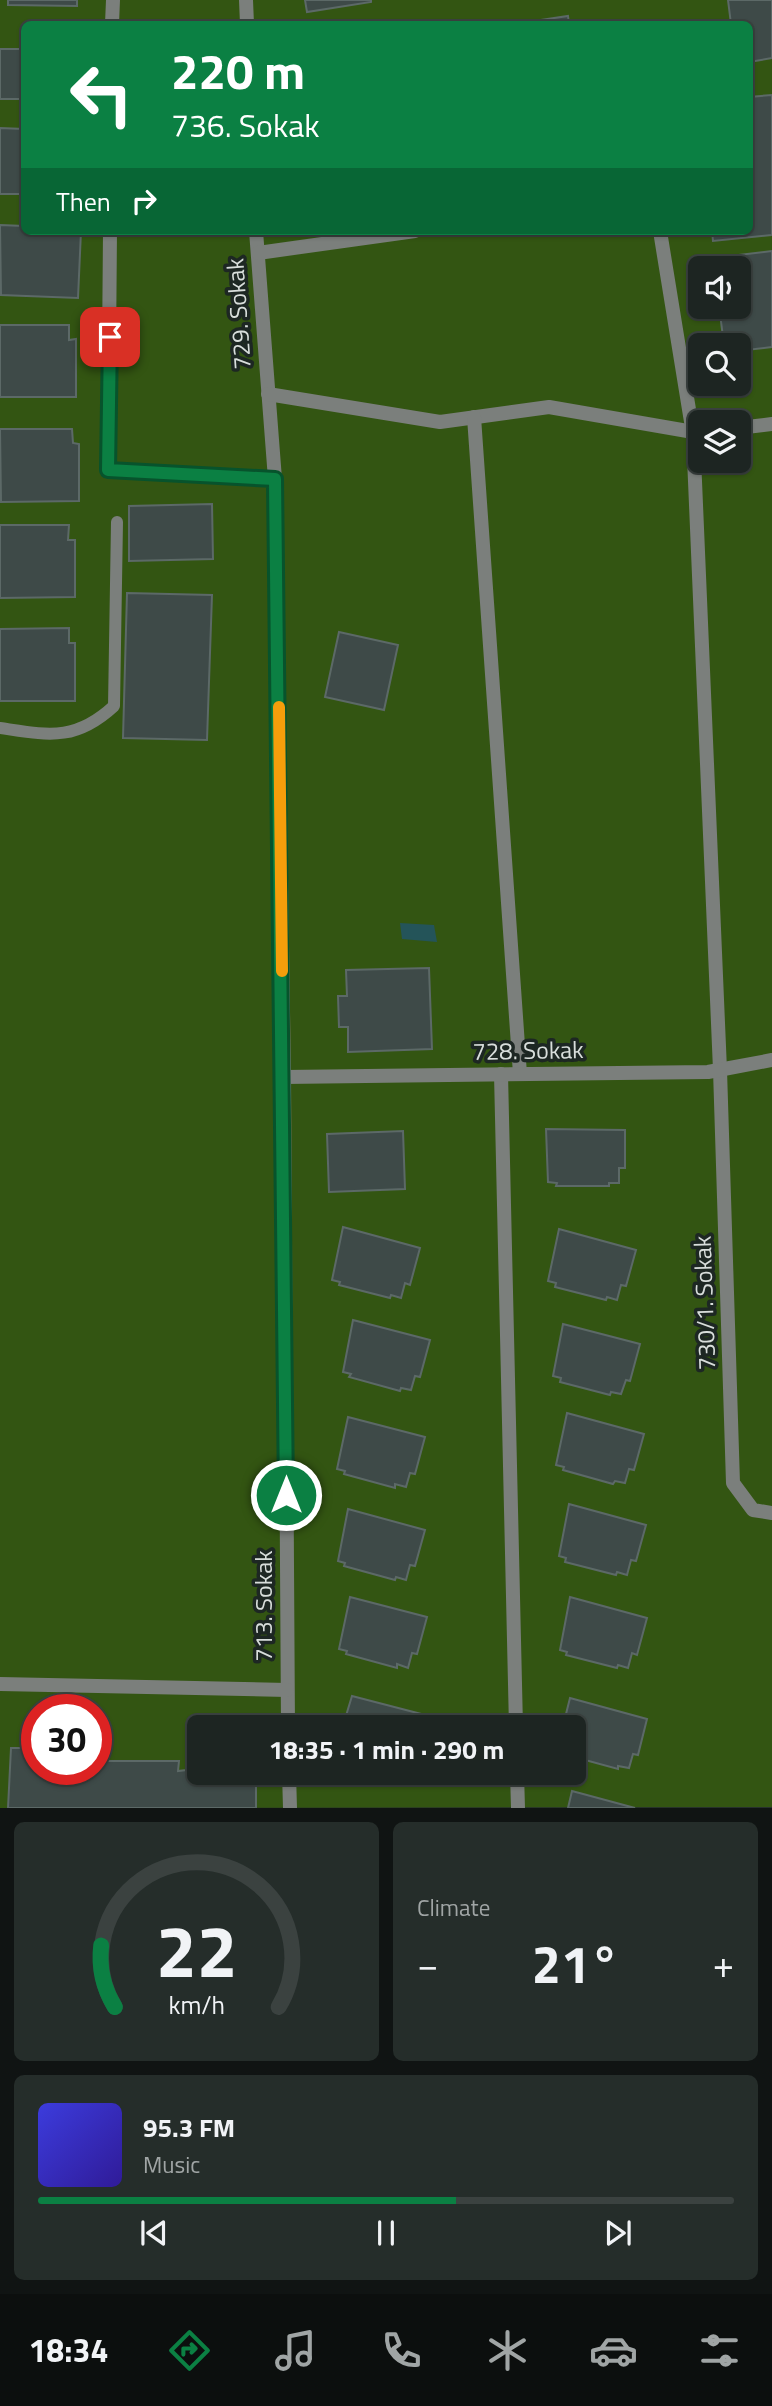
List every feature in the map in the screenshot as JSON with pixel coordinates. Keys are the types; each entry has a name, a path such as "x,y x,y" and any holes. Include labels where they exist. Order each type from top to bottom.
{"street":[{"path":"112,21 113,0"},
{"path":"246,0 247,21"},
{"path":"110,235 108,470 275,479"},
{"name":"729. Sokak","path":"256,235 268,394"},
{"path":"258,253 386,235"},
{"name":"730/1. Sokak","path":"661,235 692,410"},
{"path":"268,394 440,422 549,407 688,433"},
{"name":"713. Sokak","path":"268,394 275,479 284,1077 288,1715"},
{"path":"474,417 520,1073"},
{"path":"751,426 772,424"},
{"name":"730/1. Sokak","path":"697,473 733,1483 753,1510 772,1513"},
{"name":"728. Sokak","path":"284,1077 720,1070 772,1060"},
{"path":"500,1074 516,1715"},
{"path":"0,1684 287,1690"},
{"path":"289,1785 290,1808"},
{"path":"517,1785 518,1808"}],"lane":[{"path":"0,728 55,736 74,732 97,720 114,706 117,522"}],"green space":[{"path":"0,0 772,0 772,1807 0,1808"}],"water":[{"path":"400,923 434,925 437,942 402,939"}],"building":[{"path":"8,0 77,0 77,6 8,5"},
{"path":"305,0 371,0 371,2 307,12"},
{"path":"728,0 772,0 772,58 753,61 753,21 731,21"},
{"path":"568,16 569,21 534,21"},
{"path":"0,49 21,49 21,99 0,99"},
{"path":"772,95 772,235 713,241 712,235 753,235 753,97"},
{"path":"0,128 21,129 21,194 0,194"},
{"path":"0,225 21,226 21,235 81,235 78,298 1,295"},
{"path":"772,251 772,347 751,349 751,333 722,333 721,319 751,319 751,256 730,256"},
{"path":"0,325 69,325 69,340 76,339 76,397 0,397"},
{"path":"0,429 72,429 73,443 79,444 79,501 1,502"},
{"path":"212,504 213,559 129,561 129,506"},
{"path":"0,525 69,525 68,540 75,540 75,597 0,598"},
{"path":"127,593 212,595 207,740 123,738"},
{"path":"69,628 69,643 75,643 75,701 0,701 0,629"},
{"path":"339,632 398,645 384,710 325,697"},
{"path":"429,968 432,1049 348,1052 348,1027 339,1027 338,996 347,996 346,970"},
{"path":"546,1129 625,1130 625,1168 619,1168 619,1183 609,1183 609,1186 556,1186 557,1183 548,1182"},
{"path":"403,1131 405,1189 329,1192 327,1134"},
{"path":"343,1227 420,1248 410,1285 405,1283 401,1298 391,1295 390,1298 339,1285 340,1282 332,1280"},
{"path":"559,1229 636,1250 626,1286 621,1285 617,1300 607,1297 606,1300 555,1287 556,1283 548,1281"},
{"path":"353,1320 430,1340 420,1377 415,1376 411,1390 401,1388 400,1391 349,1377 351,1374 343,1372"},
{"path":"563,1324 640,1344 630,1381 626,1380 621,1394 611,1392 610,1395 560,1382 561,1378 553,1376"},
{"path":"567,1413 644,1434 634,1470 629,1469 625,1483 615,1481 613,1484 563,1470 564,1467 556,1465"},
{"path":"348,1417 425,1437 415,1474 410,1473 406,1487 395,1484 395,1488 344,1474 345,1471 337,1469"},
{"path":"569,1504 646,1525 636,1561 631,1560 627,1575 617,1572 616,1575 565,1562 566,1558 559,1556"},
{"path":"348,1509 425,1530 415,1566 410,1565 406,1580 396,1577 395,1580 344,1566 345,1563 338,1561"},
{"path":"350,1597 427,1617 417,1654 412,1653 408,1668 397,1664 397,1668 346,1654 347,1651 339,1649"},
{"path":"570,1597 647,1618 637,1655 632,1653 628,1668 618,1665 617,1668 566,1655 567,1652 560,1650"},
{"path":"352,1696 425,1715 346,1715"},
{"path":"570,1698 647,1719 638,1755 633,1754 629,1768 618,1766 618,1769 586,1760 586,1715 566,1715"},
{"path":"11,1748 21,1748 21,1785 112,1785 112,1761 179,1761 178,1771 186,1770 187,1760 187,1785 256,1785 256,1808 8,1808"},
{"path":"572,1791 635,1808 568,1808"}],"slow traffic":[{"path":"279,707 282,971"}],"route":[{"path":"110,337 108,470 275,479 284,1077 286,1495"}]}
